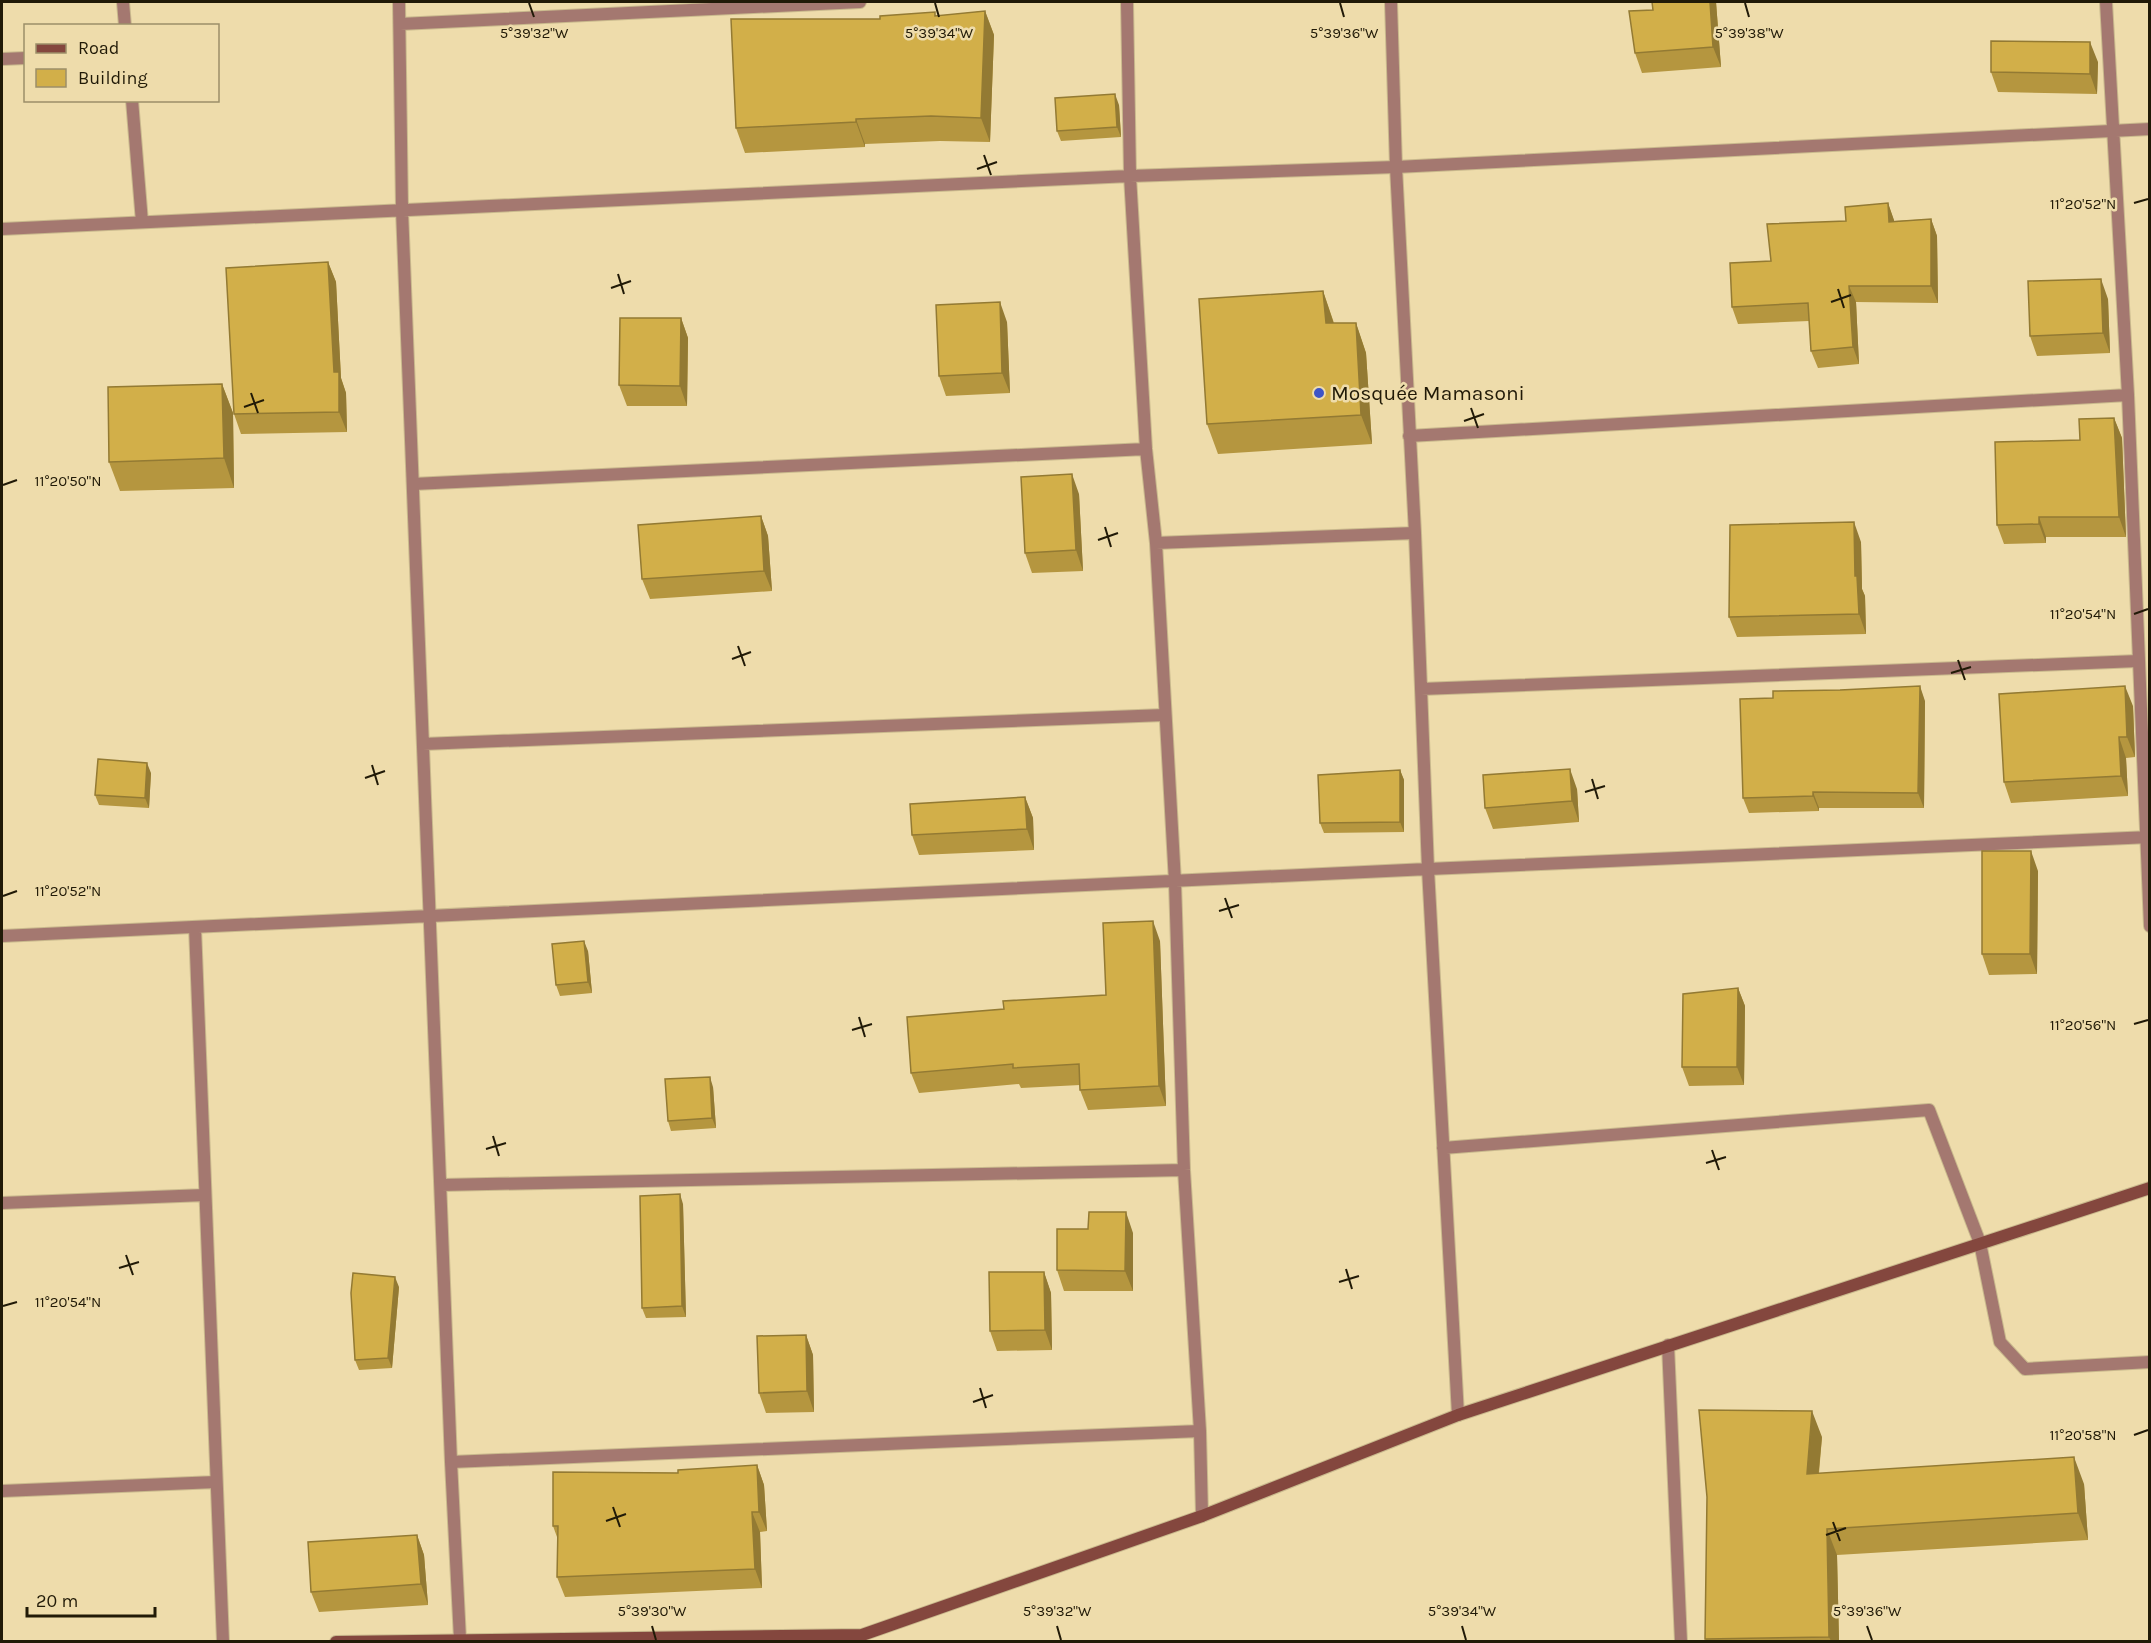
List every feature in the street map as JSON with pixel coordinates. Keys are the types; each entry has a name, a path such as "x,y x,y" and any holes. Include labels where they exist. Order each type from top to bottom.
{"street":[{"path":"123,2 125,24"},
{"path":"399,2 402,210 460,1639"},
{"path":"400,24 860,2"},
{"path":"1127,2 1130,176 1146,449 1156,543 1174,882 1184,1170 1200,1431 1202,1516"},
{"path":"1391,2 1396,167 1415,533 1428,869 1458,1415"},
{"path":"2106,2 2128,395 2150,926"},
{"path":"2,59 24,58"},
{"path":"132,102 142,222"},
{"path":"2,229 1130,176 1396,167 2150,129"},
{"path":"1409,436 2128,395"},
{"path":"413,484 1146,449"},
{"path":"1156,543 1415,533"},
{"path":"1421,689 2138,661"},
{"path":"423,744 1164,715"},
{"path":"2,936 2147,837"},
{"path":"195,927 223,1641"},
{"path":"1443,1148 1929,1110 1980,1243 2000,1342 2025,1369 2150,1362"},
{"path":"441,1185 1184,1170"},
{"path":"849,1641 1202,1516 1458,1415 2150,1188"},
{"path":"2,1203 205,1195"},
{"path":"1668,1345 1681,1641"},
{"path":"452,1462 1200,1431"},
{"path":"2,1491 216,1482"},
{"path":"336,1641 862,1638"}],"building":[{"path":"1652,2 1710,2 1713,47 1635,53 1629,11 1653,10"},
{"path":"985,11 981,118 931,116 856,119 856,122 736,128 731,19 880,19 880,16 935,12 935,16"},
{"path":"1991,41 2090,42 2090,74 1991,72"},
{"path":"1115,94 1117,127 1057,131 1055,98"},
{"path":"1888,203 1889,222 1931,219 1931,286 1849,286 1853,347 1811,351 1808,303 1732,307 1730,263 1771,261 1767,224 1846,221 1845,207"},
{"path":"328,262 334,372 339,372 339,412 234,414 226,268"},
{"path":"2101,279 2103,333 2030,336 2028,281"},
{"path":"1323,291 1326,323 1356,323 1361,415 1207,424 1199,299"},
{"path":"1000,302 1002,373 939,376 936,305"},
{"path":"620,318 681,318 680,386 619,385"},
{"path":"222,384 224,458 109,462 108,387"},
{"path":"2114,418 2119,517 2039,517 2039,524 1997,525 1995,442 2080,440 2079,419"},
{"path":"1072,474 1076,550 1025,553 1021,477"},
{"path":"761,516 764,571 642,579 638,525"},
{"path":"1854,522 1855,576 1857,576 1859,614 1729,617 1730,525"},
{"path":"1920,686 1918,793 1813,792 1813,796 1743,798 1740,699 1773,698 1773,691"},
{"path":"2125,686 2127,737 2119,737 2121,776 2004,782 1999,694"},
{"path":"98,759 147,763 145,798 95,795"},
{"path":"1570,769 1572,801 1485,808 1483,775"},
{"path":"1400,770 1400,822 1320,823 1318,775"},
{"path":"1025,797 1027,829 912,835 910,804"},
{"path":"1982,851 2031,851 2030,954 1982,954"},
{"path":"1153,921 1159,1086 1080,1090 1079,1064 1013,1068 1013,1064 911,1073 907,1017 1004,1009 1003,1001 1106,995 1103,923"},
{"path":"584,941 588,982 556,985 552,944"},
{"path":"1738,988 1737,1067 1682,1067 1683,994"},
{"path":"710,1077 712,1118 668,1121 665,1079"},
{"path":"680,1194 682,1306 642,1308 640,1196"},
{"path":"1089,1212 1126,1212 1125,1271 1057,1270 1057,1229 1088,1229"},
{"path":"989,1272 1044,1272 1045,1330 990,1331"},
{"path":"353,1273 395,1277 388,1358 355,1360 351,1293"},
{"path":"806,1335 807,1391 759,1393 757,1336"},
{"path":"1699,1410 1812,1411 1807,1474 2074,1457 2078,1513 1827,1529 1829,1637 1705,1639 1707,1497"},
{"path":"757,1465 759,1512 752,1512 755,1569 557,1577 558,1526 553,1526 553,1472 678,1473 678,1470"},
{"path":"417,1535 421,1584 311,1592 308,1542"}],"place":[{"name":"Mosquée Mamasoni","path":"1319,393"}]}
